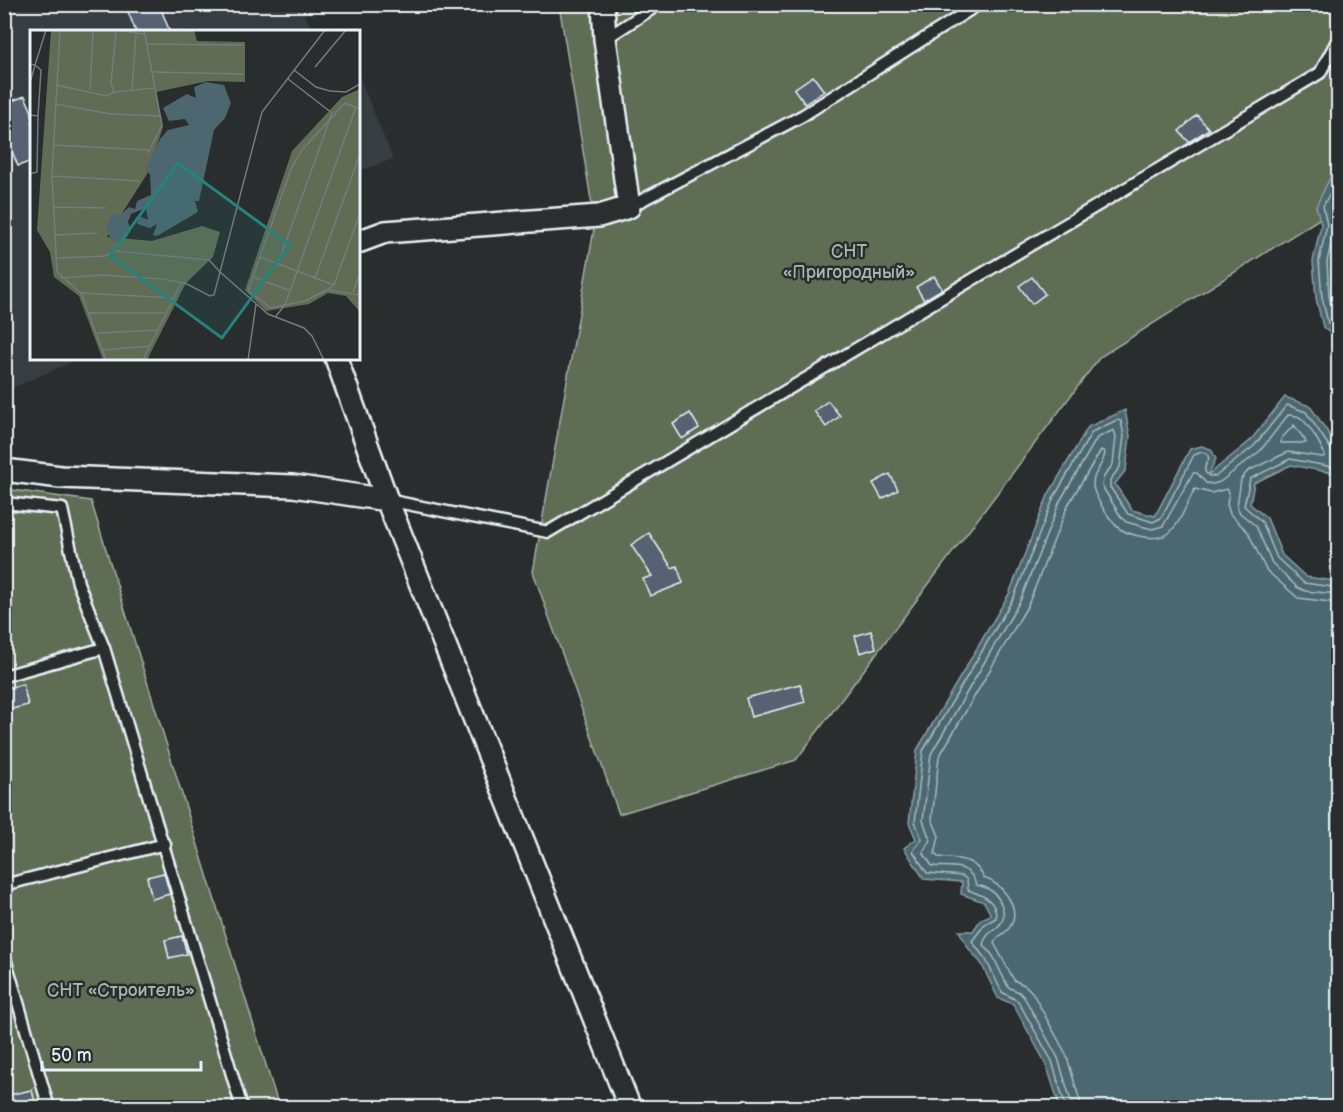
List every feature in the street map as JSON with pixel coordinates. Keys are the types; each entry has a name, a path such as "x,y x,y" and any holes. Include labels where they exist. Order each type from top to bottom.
{"street":[{"path":"360,241 384,232 599,216 629,207 605,39 603,4"},
{"path":"337,360 387,500 630,1107"},
{"path":"4,470 61,477 292,486 387,500"}],"lane":[{"path":"605,39 659,4"},
{"path":"629,207 802,116 979,4"},
{"path":"387,500 548,532 1320,73 1338,39"},
{"path":"4,503 62,509 78,583 104,648 165,844 242,1107"},
{"path":"4,676 104,648"},
{"path":"4,885 165,844"},
{"path":"4,955 48,1107"}],"shaded area":[{"path":"4,5 299,5 312,30 30,30 30,360 77,360 5,391"},
{"path":"360,78 393,159 360,171"}],"green space":[{"name":"СНТ «Пригородный»","path":"559,5 1338,5 1338,207 1100,357 796,760 619,814 533,572 595,224"},
{"name":"СНТ «Строитель»","path":"5,489 91,501 279,1107 5,1108"}],"water":[{"path":"1338,169 1338,340 1323,327 1316,298 1313,261 1321,225 1316,206 1330,178"},
{"path":"1285,397 1310,406 1338,449 1338,474 1291,465 1254,483 1250,504 1267,518 1282,555 1306,577 1335,581 1338,572 1338,1107 1060,1107 1046,1064 1013,1004 998,998 981,963 969,949 959,931 973,931 981,919 991,915 984,902 961,894 962,882 924,879 904,848 916,839 909,823 917,750 1009,594 1048,495 1088,427 1125,410 1130,436 1126,470 1115,484 1132,510 1155,516 1190,449 1202,446 1211,449 1216,459 1208,475 1250,441"}],"building":[{"path":"125,4 159,4 169,30 135,30"},
{"path":"813,76 824,91 805,104 794,89"},
{"path":"25,96 30,107 30,162 18,166 4,132 4,104"},
{"path":"1197,115 1209,129 1189,142 1179,131"},
{"path":"934,276 942,289 924,300 916,287"},
{"path":"1032,277 1045,294 1032,304 1019,286"},
{"path":"828,401 840,416 826,427 814,411"},
{"path":"690,413 699,428 682,439 673,424"},
{"path":"890,474 898,490 882,499 873,483"},
{"path":"649,533 672,568 677,566 683,583 650,596 643,579 652,576 631,545"},
{"path":"871,631 876,648 860,653 855,636"},
{"path":"23,684 28,705 4,711 4,689"},
{"path":"800,684 805,702 751,717 746,698"},
{"path":"164,873 170,894 152,899 147,877"},
{"path":"182,936 187,954 169,958 165,940"},
{"path":"32,1090 36,1107 4,1107 4,1096"}]}
